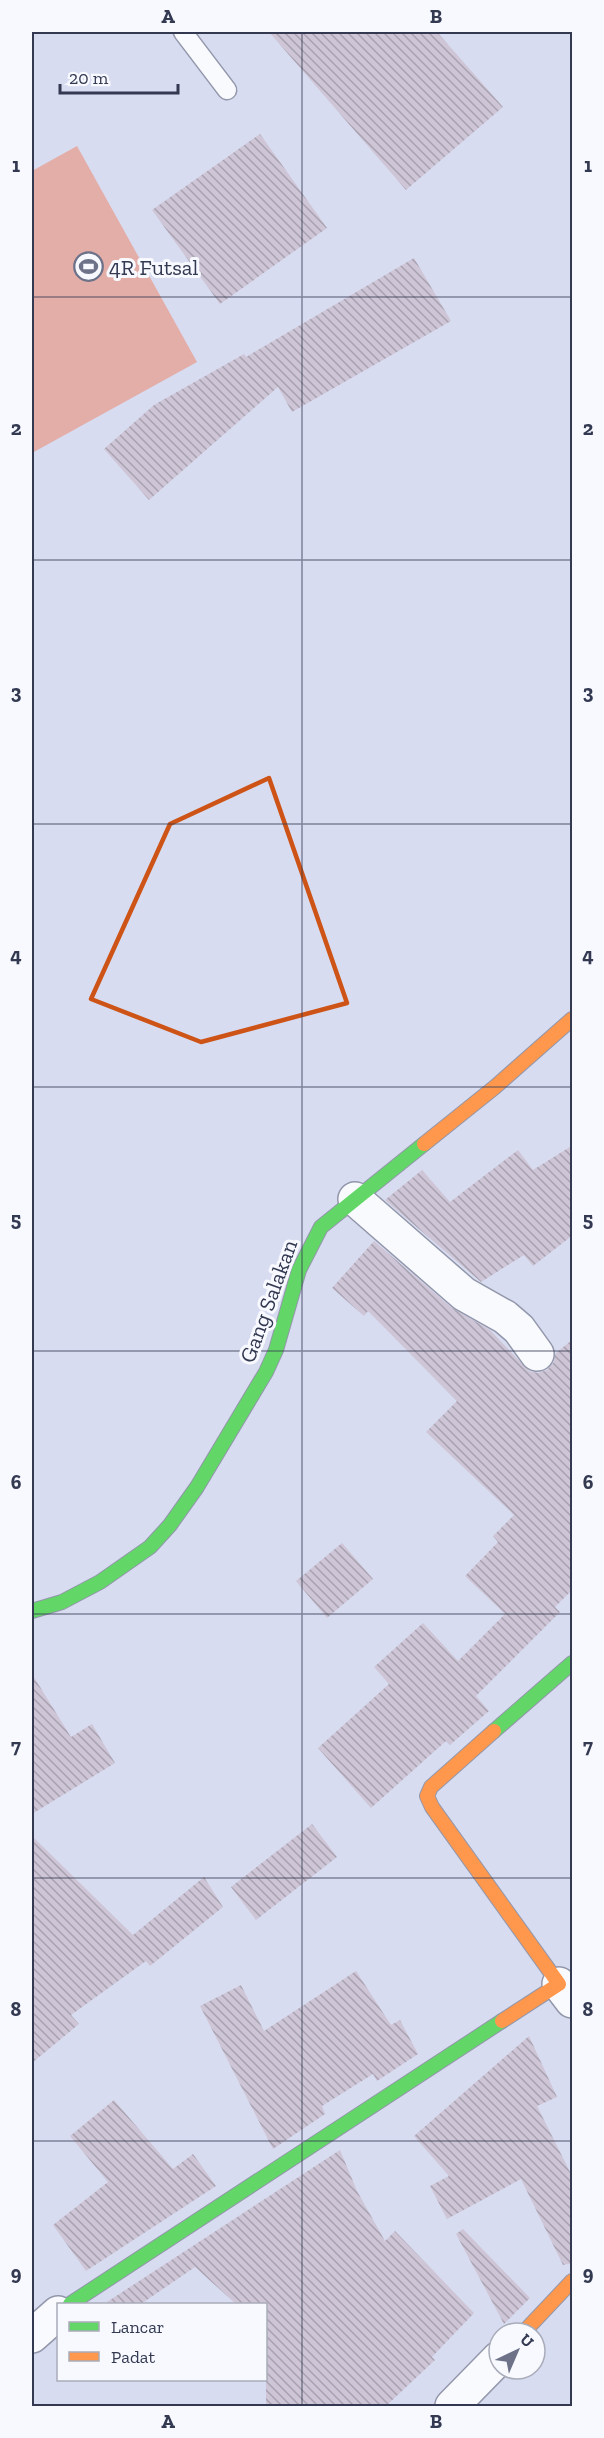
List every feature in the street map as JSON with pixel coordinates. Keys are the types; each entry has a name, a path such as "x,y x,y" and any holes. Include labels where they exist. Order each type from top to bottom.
{"street":[{"name":"Gang Salakan","path":"32,1611 64,1601 138,1557 160,1537 180,1513 275,1353 308,1246 321,1227 495,1087 573,1019"},
{"path":"355,1199 464,1294 505,1317 519,1329 537,1354"},
{"path":"72,2303 566,1992 432,1807 428,1796 431,1787 573,1663"},
{"path":"535,2321 573,2281"},
{"path":"32,2336 57,2314"},
{"path":"452,2406 487,2370"}],"lane":[{"path":"183,32 227,90"}],"highlighted area":[{"path":"269,778 347,1003 201,1042 91,999 170,824"}],"shaded area":[{"name":"4R Futsal","path":"77,146 197,362 32,453 32,171"}],"building":[{"path":"269,32 437,32 503,107 406,190"},
{"path":"260,134 327,228 220,304 152,210"},
{"path":"414,258 451,321 292,412 278,387 149,500 104,449 154,405 244,354 246,357"},
{"path":"573,1145 573,1235 533,1266 524,1255 481,1282 385,1200 422,1170 450,1202 518,1150 533,1170"},
{"path":"374,1241 452,1308 490,1330 529,1371 538,1373 547,1370 554,1362 555,1354 573,1339 573,1589 555,1607 560,1612 476,1696 489,1711 450,1745 446,1741 371,1808 318,1748 389,1684 374,1667 423,1623 458,1661 505,1614 465,1576 498,1542 493,1536 514,1515 426,1432 457,1401 368,1311 364,1316 332,1288"},
{"path":"342,1543 373,1579 327,1618 296,1581"},
{"path":"32,1674 71,1737 92,1724 115,1763 32,1814"},
{"path":"312,1824 337,1857 256,1920 231,1887"},
{"path":"32,1836 133,1935 204,1877 223,1907 150,1966 146,1961 71,2015 79,2024 32,2063"},
{"path":"356,1971 391,2025 400,2020 418,2054 377,2081 373,2074 322,2106 325,2114 273,2149 200,2006 241,1985 264,2031"},
{"path":"529,2036 557,2097 537,2106 573,2178 573,2263 563,2265 521,2179 447,2219 430,2186 449,2176 414,2136"},
{"path":"114,2100 173,2169 193,2154 216,2186 86,2271 53,2225 108,2182 70,2136"},
{"path":"340,2150 357,2191 385,2241 395,2231 474,2313 432,2357 435,2360 386,2406 266,2406 267,2303 235,2303 195,2267 142,2303 107,2302"},
{"path":"463,2229 530,2298 507,2321 502,2321 456,2234"}],"traffic: fast":[{"path":"32,1611 62,1602 100,1582 150,1547 170,1525 197,1487 266,1372 276,1350 299,1270 321,1227 424,1144"},
{"path":"494,1731 572,1663"},
{"path":"72,2303 502,2021"}],"traffic: slow":[{"path":"424,1144 495,1087 572,1019"},
{"path":"494,1731 431,1787 427,1796 432,1807 559,1984 502,2021"},
{"path":"534,2321 572,2281"}],"place":[{"name":"4R Futsal","path":"88,267"}]}
